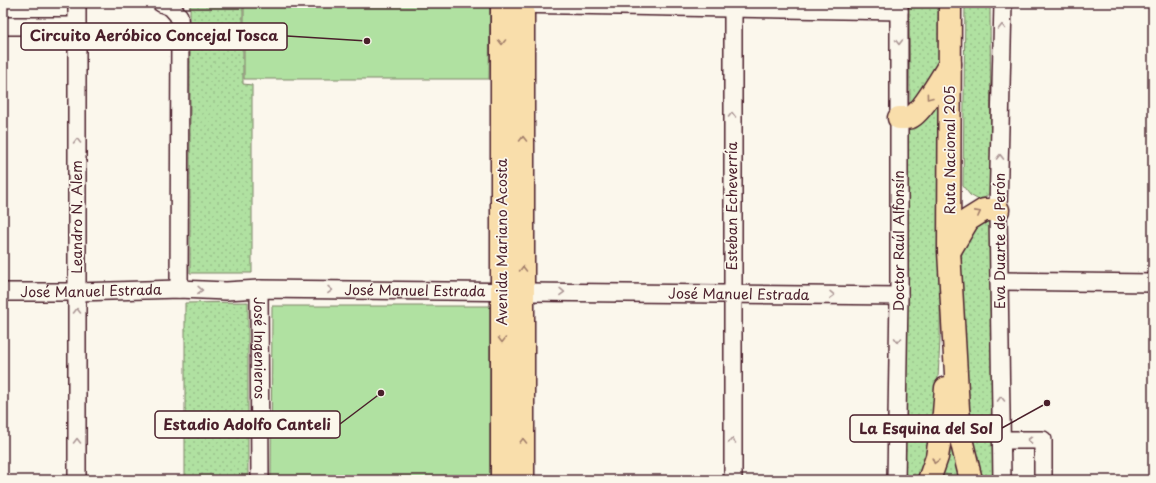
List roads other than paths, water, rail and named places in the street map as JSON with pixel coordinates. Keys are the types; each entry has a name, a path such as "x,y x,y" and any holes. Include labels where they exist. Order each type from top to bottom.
{"main road":[{"name":"Avenida Mariano Acosta","path":"502,480 512,292 512,3"},
{"name":"Ruta Nacional 205","path":"950,3 949,251 951,297 958,409 962,443 971,480"},
{"path":"898,118 911,117 918,111 950,64"},
{"path":"949,251 968,220 984,210 998,210"},
{"name":"Avenida Mariano Acosta","path":"512,292 523,480"},
{"name":"Ruta Nacional 205","path":"929,480 937,457 944,413 951,297"}],"street":[{"path":"77,3 93,3"},
{"name":"Leandro N. Alem","path":"77,3 77,480"},
{"path":"161,3 171,7 179,16 180,31 179,289"},
{"path":"512,3 898,7"},
{"name":"Eva Duarte de Perón","path":"1002,480 998,210 1003,3"},
{"name":"Esteban Echeverría","path":"732,5 732,480"},
{"name":"Doctor Raúl Alfonsín","path":"896,480 899,296 898,7"},
{"path":"3,26 77,26"},
{"path":"999,281 1153,283"},
{"name":"José Manuel Estrada","path":"3,292 77,292 179,289 226,291 259,289 899,296"},
{"name":"José Ingenieros","path":"259,289 260,480"},
{"path":"1002,440 1043,440 1043,480"}],"place":[{"name":"Circuito Aeróbico Concejal Tosca","path":"367,41"},
{"name":"Estadio Adolfo Canteli","path":"381,393"},
{"name":"La Esquina del Sol","path":"1047,403"}]}
